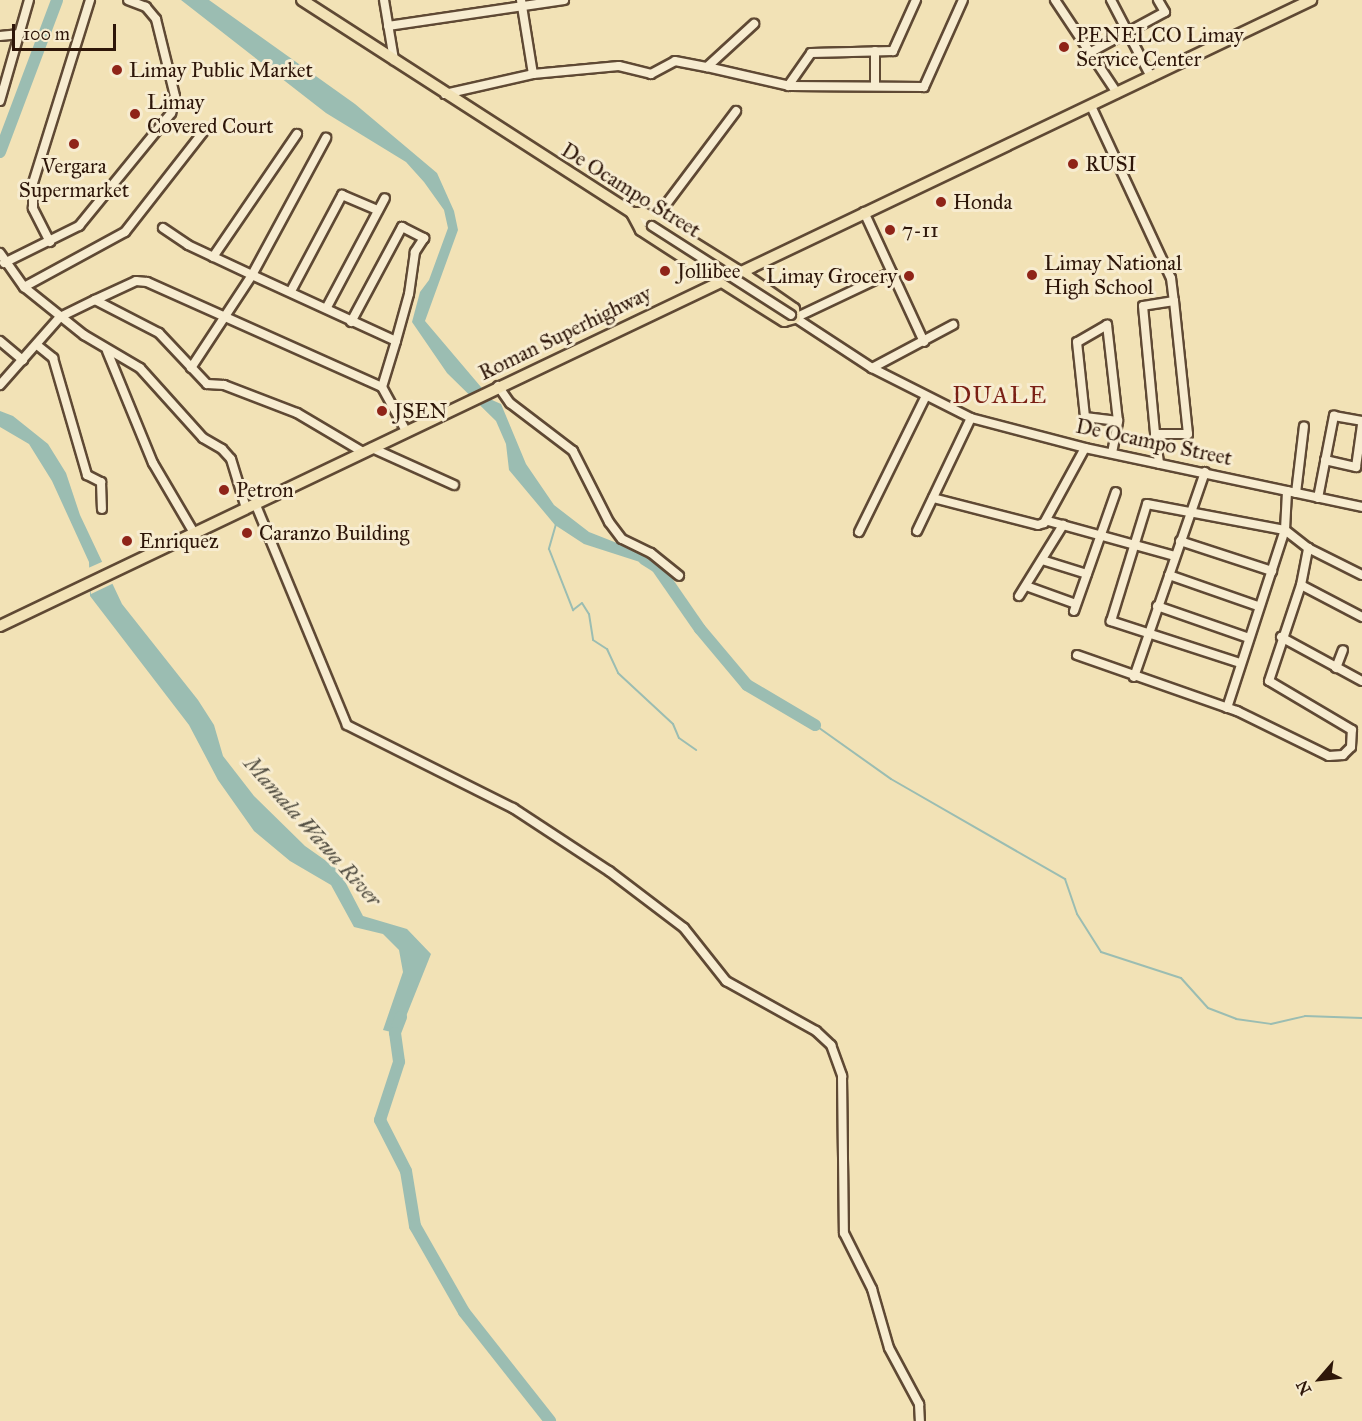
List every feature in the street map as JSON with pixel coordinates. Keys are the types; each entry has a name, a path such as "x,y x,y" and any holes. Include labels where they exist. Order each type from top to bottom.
{"main road":[{"name":"De Ocampo Street","path":"302,0 632,213"},
{"name":"Roman Superhighway","path":"0,626 118,567 194,533 493,388 1311,0"},
{"path":"632,213 643,213 653,222 738,272 794,309 793,317 784,321 641,230 632,213"}],"street":[{"path":"1,95 29,0"},
{"path":"50,242 33,208 33,183 90,0"},
{"path":"4,263 79,226 171,113 175,96 156,19 146,7 128,0"},
{"path":"384,0 394,60"},
{"path":"388,26 521,3 564,0"},
{"path":"788,86 812,53 893,51 916,0"},
{"path":"445,94 533,74 620,66 651,74 675,61 788,86 924,87 963,0"},
{"path":"1055,0 1117,93"},
{"path":"1111,0 1151,77"},
{"path":"1091,52 1165,12 1158,0"},
{"path":"521,3 533,74"},
{"path":"706,67 754,24"},
{"path":"0,36 20,34"},
{"path":"875,51 876,86"},
{"path":"1091,106 1171,278 1188,434 1155,434"},
{"path":"653,222 736,111"},
{"path":"24,286 125,232 203,132"},
{"path":"213,257 297,134"},
{"path":"191,368 226,318 252,275 326,138"},
{"path":"291,291 342,195 378,210"},
{"path":"327,307 385,198"},
{"path":"864,212 924,342"},
{"name":"De Ocampo Street","path":"653,222 872,368 925,398 971,418 1085,448 1362,507"},
{"path":"351,322 402,227 424,238 415,252 409,294 382,387"},
{"path":"163,228 213,257 327,307 351,322 396,341"},
{"path":"0,253 4,263 24,286 60,317 107,351 140,368 203,438 231,459 347,725 513,808 600,865 684,928 726,981 788,1018 816,1031 831,1045 837,1055 843,1086 844,1233 872,1289 889,1348 919,1404 920,1421"},
{"path":"793,317 892,272"},
{"path":"0,385 60,317 136,281 147,282 382,387 406,431"},
{"path":"95,300 159,333 207,384 224,385 297,413 367,450 454,485"},
{"path":"1159,464 1143,306 1174,301"},
{"path":"872,368 953,325"},
{"path":"1112,453 1118,422 1107,326 1077,342 1085,417 1118,422"},
{"path":"0,340 23,360"},
{"path":"37,345 53,358 87,475 101,482 102,509"},
{"path":"107,351 153,463 194,533"},
{"path":"493,388 573,451 609,522 622,539 651,554 679,576"},
{"path":"859,532 925,398"},
{"path":"1318,498 1325,460 1335,416 1362,423 1356,467 1325,460"},
{"path":"917,531 971,418"},
{"path":"1227,708 1257,606 1272,571 1285,530 1304,426"},
{"path":"1048,521 1085,448"},
{"path":"1134,677 1205,472"},
{"path":"1026,586 1075,608 1116,492"},
{"path":"933,498 1038,525 1048,521 1175,556"},
{"path":"1240,663 1111,621 1147,504 1285,530 1308,548 1362,575"},
{"path":"1019,596 1063,525"},
{"path":"1180,541 1272,571"},
{"path":"1077,655 1227,708 1329,756 1343,755 1351,747 1352,730 1269,681 1281,637 1301,585 1308,548"},
{"path":"1042,560 1087,574"},
{"path":"1168,575 1257,606"},
{"path":"1301,585 1362,618"},
{"path":"1157,606 1249,638"},
{"path":"1281,637 1362,681"},
{"path":"1336,668 1343,650"}],"water":[{"path":"181,0 209,0 355,104 437,173 454,211 458,230 425,321 492,400 501,404 526,464 554,505 589,532 650,556 662,566 655,572 643,563 584,544 555,525 509,470 506,444 496,421 447,373 412,322 420,292 429,280 448,228 444,210 424,182 406,162 326,113"},
{"path":"0,411 13,416 48,444 66,473 80,515 122,604 198,700 214,725 223,756 254,796 305,846 339,870 363,916 407,929 431,954 399,1034 383,1030 403,972 399,950 383,934 354,927 331,885 290,861 254,831 218,780 189,725 90,596 89,562 52,481 29,444 0,427"}],"pier":[{"path":"104,561 114,583 91,594 86,569"}],"waterway":[{"name":"Mamala Wawa River","path":"0,152 57,0"},
{"path":"556,524 549,549 573,610 582,603 589,614 593,640 607,649 618,673 673,724 679,738 696,750"},
{"path":"644,559 657,567 700,629 747,685 815,725"},
{"path":"815,725 891,779 1065,879 1077,914 1101,952 1181,978 1208,1008 1236,1019 1271,1024 1305,1016 1362,1018"},
{"path":"401,1017 395,1033 399,1062 380,1120 406,1171 415,1226 464,1312 550,1421"}],"place":[{"name":"PENELCO Limay Service Center","path":"1064,47"},
{"name":"Limay Public Market","path":"117,70"},
{"name":"Limay Covered Court","path":"135,114"},
{"name":"Vergara Supermarket","path":"74,144"},
{"name":"RUSI","path":"1073,164"},
{"name":"Honda","path":"941,202"},
{"name":"7-11","path":"890,230"},
{"name":"Jollibee","path":"665,271"},
{"name":"Limay National High School","path":"1032,275"},
{"name":"Limay Grocery","path":"909,276"},
{"name":"JSEN","path":"382,411"},
{"name":"Petron","path":"224,490"},
{"name":"Caranzo Building","path":"247,533"},
{"name":"Enriquez","path":"127,541"}],"district":[{"name":"DUALE","path":"1000,396"}]}
